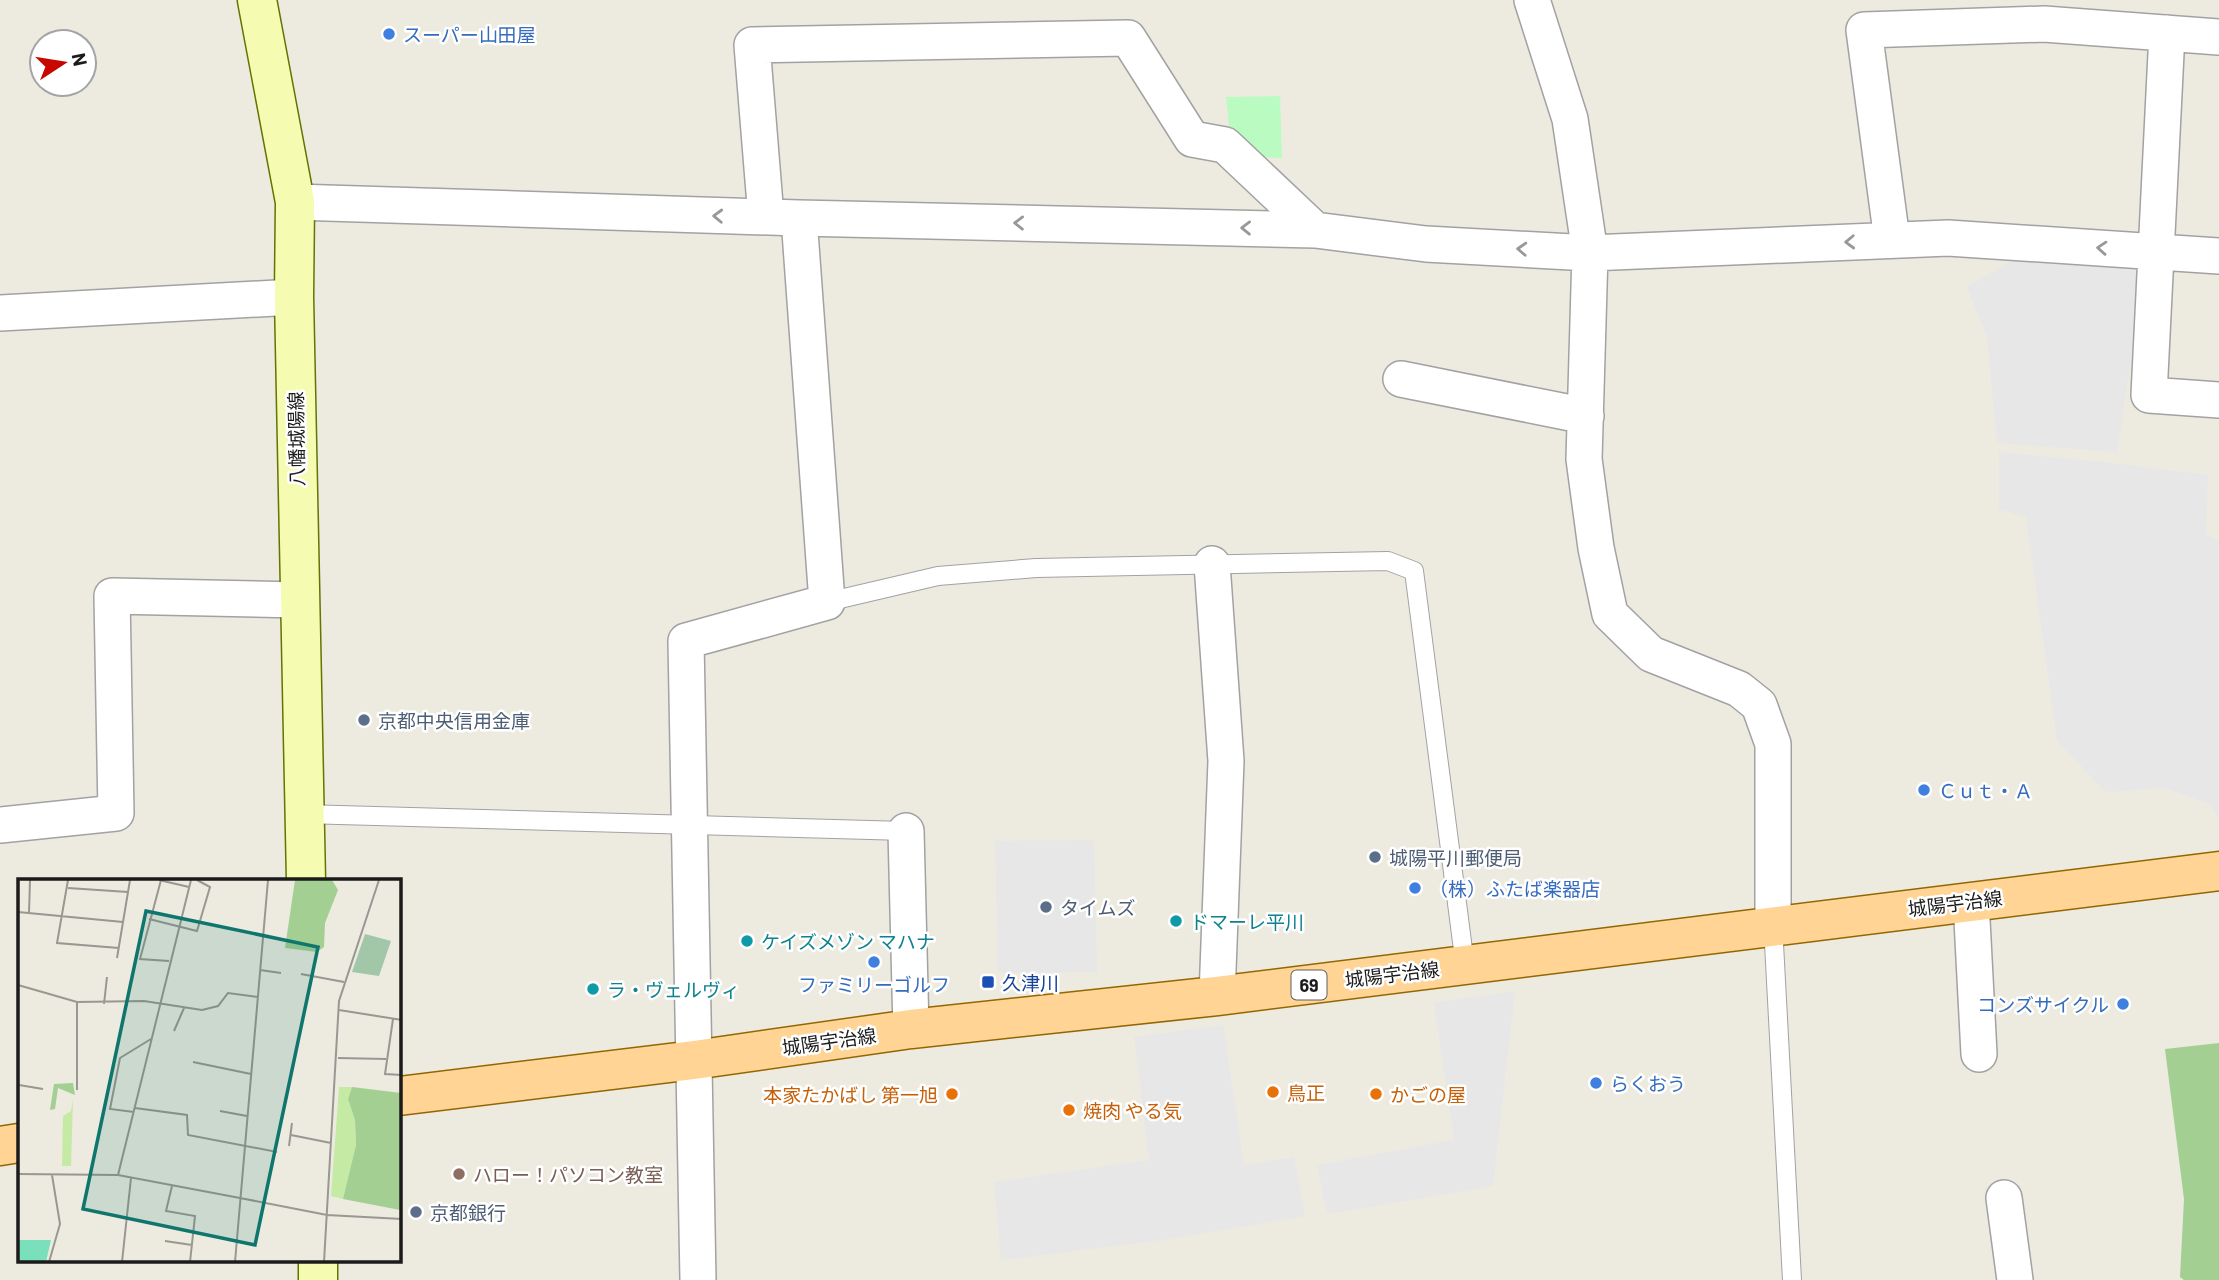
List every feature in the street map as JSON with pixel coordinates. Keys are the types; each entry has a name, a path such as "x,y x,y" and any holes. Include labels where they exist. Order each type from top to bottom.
{"main road":[{"name":"八幡城陽線","path":"257,0 295,202 294,296 306,879"},
{"name":"城陽宇治線","path":"401,1096 694,1060 911,1029 1217,996 2219,871"},
{"path":"0,1146 18,1143"},
{"path":"318,1262 318,1280"}],"street":[{"path":"1532,0 1570,119 1590,253 1584,459 1596,548 1610,614 1651,654 1739,689 1759,705 1773,744 1773,925"},
{"path":"1892,240 1864,30 2044,24 2219,37"},
{"path":"2167,33 2149,395 2219,400"},
{"path":"698,1280 685,641 827,602 783,218 752,45 1128,38 1192,139 1225,145 1315,230"},
{"path":"295,202 783,218 1315,230 1426,244 1590,253 1948,238 2219,256"},
{"path":"0,313 294,296"},
{"path":"1401,379 1586,416"},
{"path":"1212,564 1226,761 1217,996"},
{"path":"0,825 116,813 112,596 299,600"},
{"path":"906,831 911,1029"},
{"path":"1972,901 1979,1055"},
{"path":"2004,1198 2015,1280"}],"lane":[{"path":"827,602 938,576 1037,568 1388,561 1414,571 1465,965"},
{"path":"303,814 906,831"},
{"path":"1773,925 1792,1280"}],"green space":[{"path":"1280,96 1282,158 1263,157 1229,126 1226,97"},
{"path":"2219,1043 2219,1280 2184,1280 2180,1277 2184,1199 2165,1049"}],"shaded area":[{"path":"2016,258 2145,266 2117,452 1997,443 1987,336 1967,287"},
{"path":"1999,452 2208,475 2206,535 2219,540 2219,820 2210,804 2164,788 2105,792 2057,740 2026,517 1999,509"},
{"name":"タイムズ","path":"1094,840 1097,972 998,973 995,841"},
{"path":"1515,991 1493,1186 1327,1214 1317,1165 1454,1140 1434,1003"},
{"path":"1223,1025 1244,1165 1294,1157 1305,1216 1155,1241 1001,1260 994,1182 1149,1160 1134,1037"}],"place":[{"name":"スーパー山田屋","path":"389,34"},
{"name":"京都中央信用金庫","path":"364,720"},
{"name":"Ｃｕｔ・Ａ","path":"1924,790"},
{"name":"城陽平川郵便局","path":"1375,857"},
{"name":"（株）ふたば楽器店","path":"1415,888"},
{"name":"タイムズ","path":"1046,907"},
{"name":"ドマーレ平川","path":"1176,921"},
{"name":"ケイズメゾン マハナ","path":"747,941"},
{"name":"ファミリーゴルフ","path":"874,962"},
{"name":"久津川","path":"988,982"},
{"name":"ラ・ヴェルヴィ","path":"593,989"},
{"name":"コンズサイクル","path":"2123,1004"},
{"name":"らくおう","path":"1596,1083"},
{"name":"鳥正","path":"1273,1092"},
{"name":"本家たかばし 第一旭","path":"952,1094"},
{"name":"かごの屋","path":"1376,1094"},
{"name":"焼肉 やる気","path":"1069,1110"},
{"name":"ハロー！パソコン教室","path":"459,1174"},
{"name":"京都銀行","path":"416,1212"}]}
